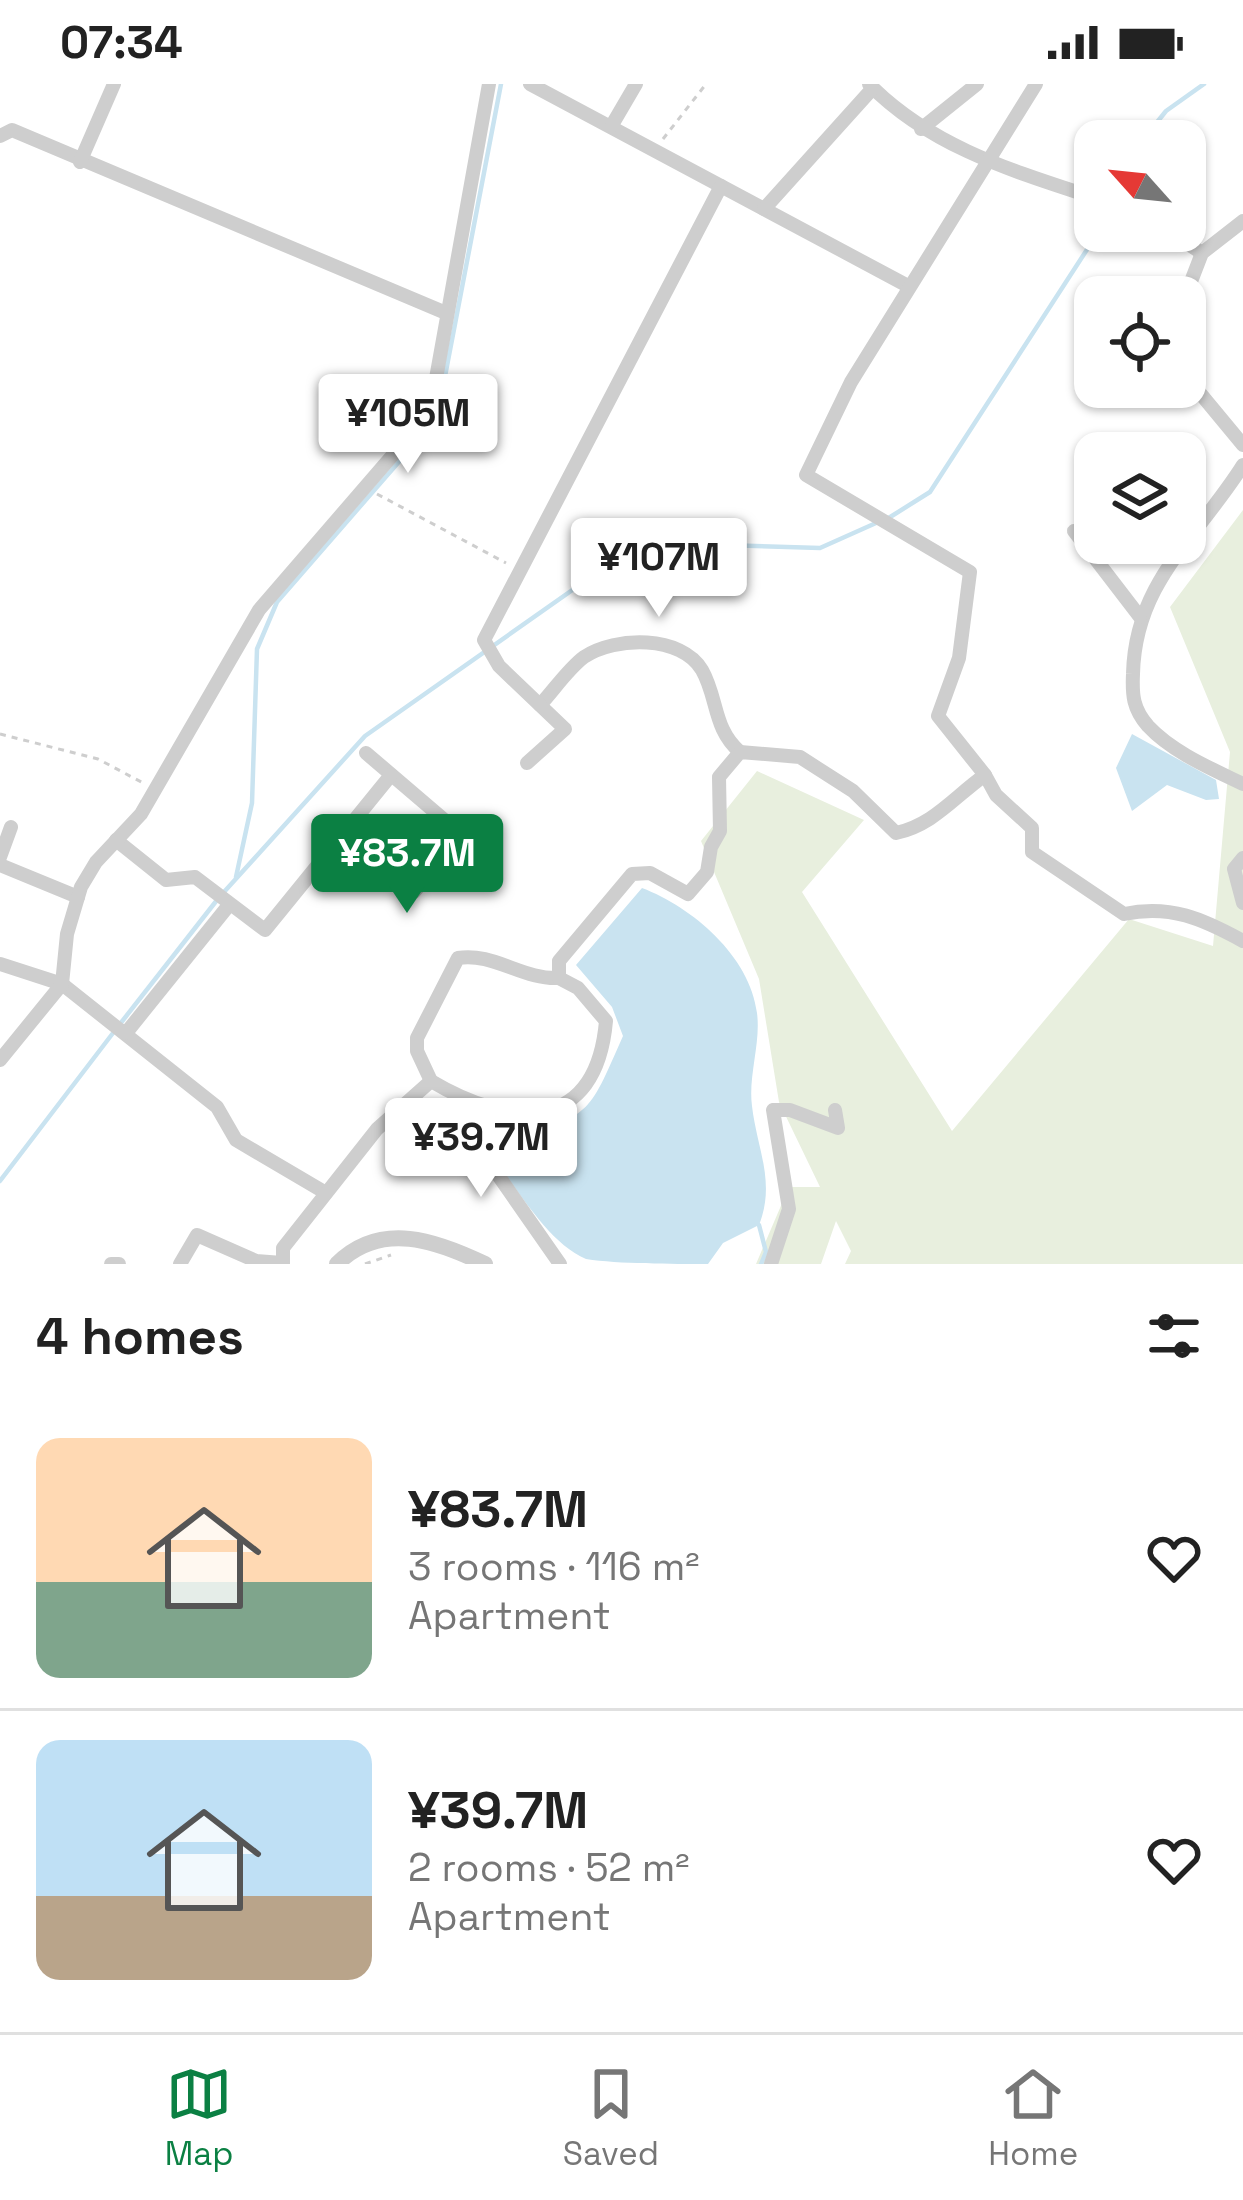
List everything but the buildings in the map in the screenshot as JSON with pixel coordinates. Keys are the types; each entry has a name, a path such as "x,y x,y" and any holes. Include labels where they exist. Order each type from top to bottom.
{"street":[{"path":"80,162 114,84"},
{"path":"0,1060 62,984 78,897 96,862 155,790 260,610 411,434 435,384 489,84"},
{"path":"530,84 908,286"},
{"path":"612,125 636,84"},
{"path":"921,129 977,84"},
{"path":"1036,84 992,163 908,286 851,382 806,476 970,572 959,658 938,716 996,795 1032,828 1032,852 1124,914 1157,907 1205,920 1243,941"},
{"path":"764,209 871,86 921,129 992,163 1074,191"},
{"path":"0,136 12,130 446,314"},
{"path":"527,764 565,729 499,666 484,640 721,186"},
{"path":"1193,276 1202,253 1243,221"},
{"path":"1206,400 1243,445"},
{"path":"1243,465 1218,505 1164,566 1140,617 1132,701 1149,727 1202,764 1243,784"},
{"path":"1099,564 1140,617"},
{"path":"540,705 583,658 613,645 672,645 685,648 703,671 720,729 740,752 800,757 853,791 896,833 925,826 946,802 985,775"},
{"path":"559,977 560,962 632,874 650,873 688,894 707,872 720,831 719,777 740,752"},
{"path":"366,753 483,853"},
{"path":"116,840 166,880 195,877 265,931 391,775"},
{"path":"10,827 0,861 78,897"},
{"path":"345,832 414,892 463,836"},
{"path":"1243,858 1234,869 1243,903"},
{"path":"126,1033 229,905"},
{"path":"475,956 529,975 559,977 578,988 606,1021 604,1049 589,1085 564,1106 504,1115 431,1081 416,1051 417,1038 458,958 475,956"},
{"path":"0,964 62,984 217,1107 236,1140 326,1193"},
{"path":"180,1264 197,1234 256,1261 282,1263 283,1248 377,1129 431,1081"},
{"path":"771,1264 790,1209 772,1110 790,1110 838,1128 835,1110"},
{"path":"504,1115 490,1165 560,1264"},
{"path":"337,1264 347,1254 393,1236 440,1242 484,1264"}],"path":[{"path":"656,149 706,84"},
{"path":"386,501 519,569"},
{"path":"0,734 98,759 155,790"},
{"path":"365,1264 399,1253"}],"green space":[{"path":"1243,510 1243,1264 845,1264 851,1251 836,1221 821,1264 756,1264 789,1187 820,1187 779,1102 759,979 701,841 757,771 864,820 802,892 952,1131 1129,919 1213,946 1230,752 1170,607"}],"water":[{"path":"1132,734 1216,780 1219,799 1206,800 1167,785 1132,811 1116,768"},
{"path":"642,888 680,908 716,936 743,972 757,1013 751,1095 766,1180 764,1209 759,1225 723,1243 708,1264 586,1259 548,1230 497,1163 504,1142 571,1118 583,1110 601,1084 623,1036 612,1007 576,965"}],"waterway":[{"path":"236,877 252,803 257,649 277,602 437,418 501,84"},
{"path":"1159,120 1204,84"},
{"path":"887,519 930,492 1085,252"},
{"path":"224,892 365,736 615,560 655,543 820,548 876,523"},
{"path":"120,1024 217,900"},
{"path":"0,1181 113,1033"},
{"path":"759,1225 766,1252 761,1264"}]}
